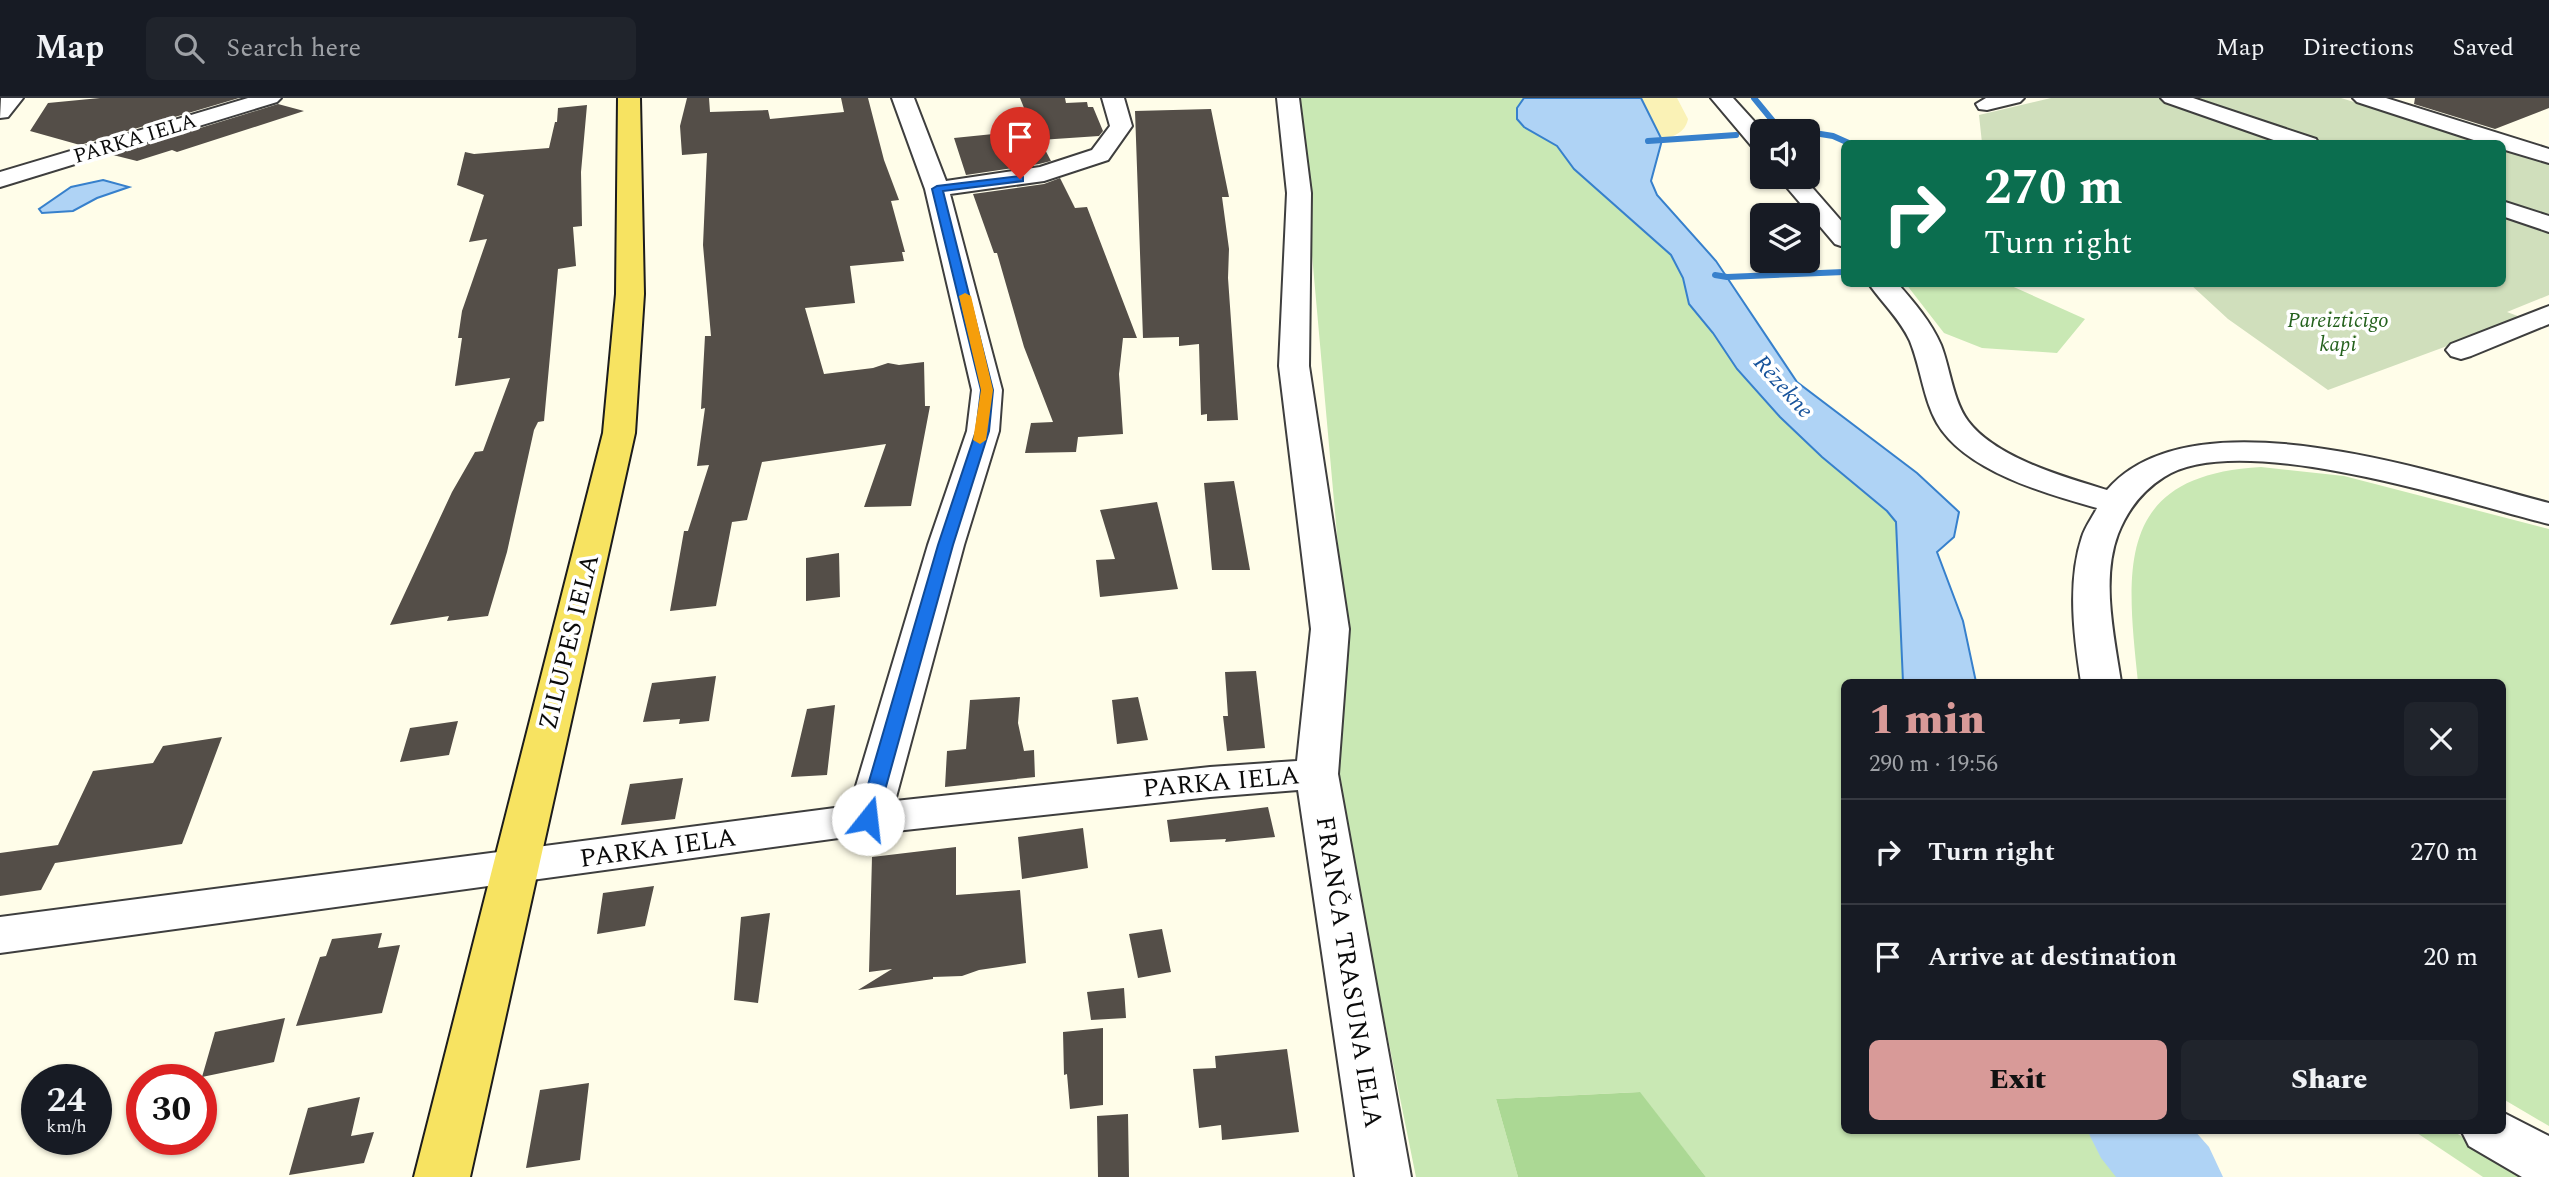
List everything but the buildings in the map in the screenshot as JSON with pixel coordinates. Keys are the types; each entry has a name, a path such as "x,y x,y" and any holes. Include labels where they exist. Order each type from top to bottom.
{"main road":[{"name":"ZILUPES IELA","path":"442,1177 619,433 629,294 629,98"}],"street":[{"path":"0,112 12,98"},
{"name":"PARKA IELA","path":"0,180 270,98"},
{"path":"868,819 946,545 983,431 987,390 981,357 937,189 904,98"},
{"path":"937,189 1044,174 1100,155 1121,126 1113,98"},
{"name":"FRANČA TRASUNA IELA","path":"1288,98 1299,193 1294,366 1330,629 1317,774 1383,1177"},
{"path":"1722,98 1750,130"},
{"path":"1987,104 2013,98"},
{"path":"2172,98 2296,140"},
{"path":"2364,98 2498,140"},
{"path":"2506,143 2549,156"},
{"path":"1800,189 1841,236"},
{"path":"2506,209 2549,224"},
{"path":"1886,287 1912,318 1925,344 1953,423 1977,446 2052,483 2116,503"},
{"path":"2461,350 2549,314"},
{"path":"2101,679 2091,576 2100,533 2116,503 2141,477 2175,460 2219,451 2270,451 2347,462 2549,514"},
{"name":"PARKA IELA","path":"0,936 868,819 1210,782 1317,774"},
{"path":"2495,1134 2549,1164"}],"green space":[{"path":"1298,98 1581,98 1742,340 1921,514 1950,679 1841,679 1841,1134 2146,1134 2183,1177 1706,1177 1639,1092 1496,1099 1518,1177 1416,1177 1334,772 1344,613"},
{"path":"2051,98 2341,98 2477,140 1982,140 1979,115"},
{"name":"Pareizticīgo kapi","path":"2506,149 2549,163 2549,295 2507,312 2523,318 2328,390 2228,319 2193,287 2506,287"},
{"path":"1908,287 2014,287 2085,319 2057,353 1982,348 1944,333"},
{"path":"2261,467 2344,476 2549,529 2549,1126 2506,1101 2506,679 2138,679 2132,601 2133,566 2140,535 2155,508 2178,488 2213,474"},
{"path":"1640,1092 1706,1177 1518,1177 1496,1099"},
{"path":"2418,1134 2458,1134 2527,1177 2483,1177"}],"sand":[{"path":"1641,98 1677,98 1688,119 1682,131 1662,140"}],"water":[{"path":"1524,98 1641,98 1662,140 1651,181 1657,195 1716,261 1797,382 1917,473 1959,512 1954,537 1937,552 1963,621 1975,679 1903,679 1896,522 1887,511 1822,457 1780,417 1737,369 1689,304 1683,278 1671,255 1574,169 1557,146 1524,127 1517,119 1517,108"},
{"path":"103,180 129,187 97,198 73,211 42,213 39,209 71,187"}],"waterway":[{"path":"1754,98 1771,119"},
{"path":"1820,134 1842,140"},
{"path":"1648,141 1736,135"},
{"path":"1715,275 1727,277 1841,272"},
{"name":"Rēzekne","path":"2137,1134 2175,1177"}],"slow traffic":[{"path":"965,296 987,390 980,440"}],"route":[{"path":"868,819 946,545 983,431 987,390 981,357 937,189 1020,179"}]}
